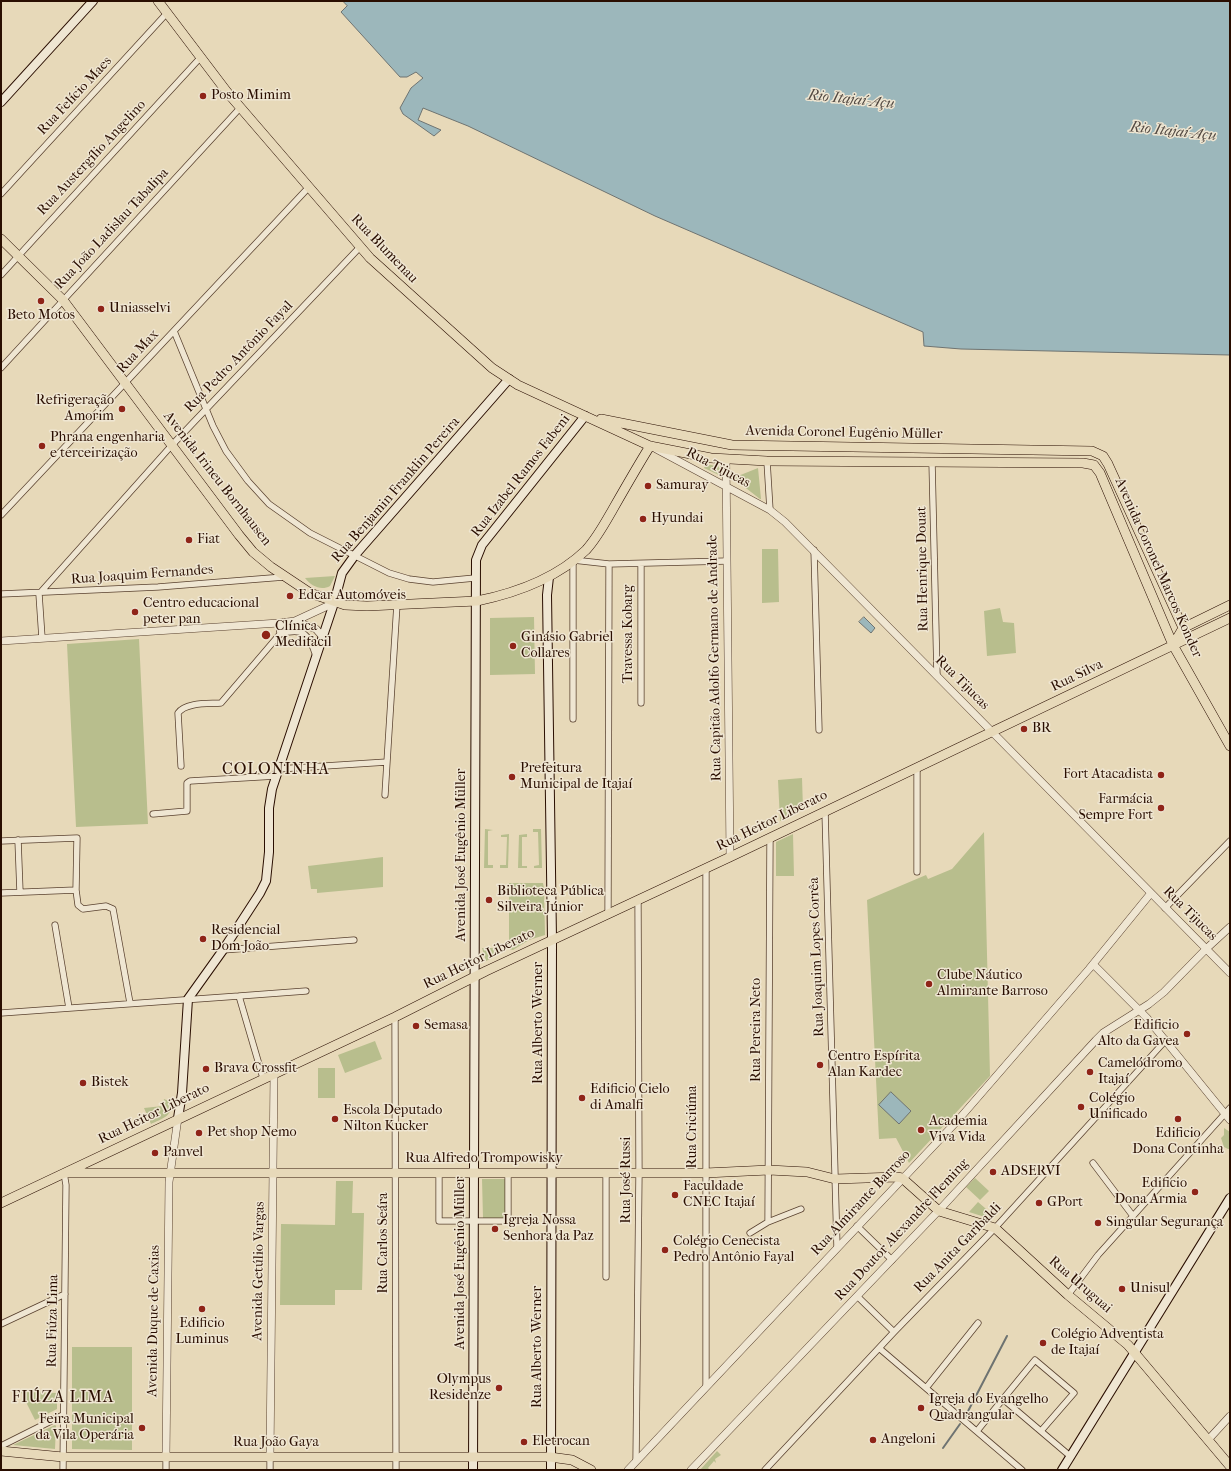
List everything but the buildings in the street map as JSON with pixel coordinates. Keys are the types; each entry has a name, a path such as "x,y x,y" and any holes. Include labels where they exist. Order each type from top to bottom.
{"main road":[{"path":"1,102 94,1"},
{"name":"Rua Blumenau","path":"158,1 200,58 240,108 360,247 386,274 492,368 509,380 650,446"},
{"name":"Avenida Irineu Bornhausen","path":"1,239 63,300 248,546 261,559 284,577 310,593 334,603 355,606 477,601 549,577 586,549 599,532 650,446"},
{"name":"Rua Benjamin Franklin Pereira","path":"188,999 223,950 266,881 270,803 277,773 334,603 342,573 355,555 509,380"},
{"name":"Avenida Coronel Eugênio Müller","path":"585,416 732,445 1092,451 1103,456"},
{"name":"Rua Izabel Ramos Fabeni","path":"477,601 475,578 476,560 482,545 585,416"},
{"name":"Avenida Coronel Eugênio Müller","path":"650,446 726,460 1083,463 1094,465"},
{"name":"Avenida Coronel Marcos Konder","path":"1103,456 1183,628"},
{"name":"Avenida Coronel Marcos Konder","path":"1094,465 1100,473 1173,645 1230,746"},
{"name":"Rua Alberto Werner","path":"549,577 547,602 552,939 551,1470"},
{"name":"Avenida José Eugênio Müller","path":"473,1470 477,601"},
{"path":"1173,645 1183,628 1230,605"},
{"name":"Rua Silva","path":"992,732 1230,618"},
{"name":"Rua Heitor Liberato","path":"1,1203 178,1118 395,1017 552,939 730,857 992,732"},
{"path":"178,1118 182,1093 188,999"},
{"name":"Rua Alfredo Trompowisky","path":"64,1173 705,1173 769,1170 807,1172 835,1179 884,1176 902,1178"},
{"name":"Rua Uruguai","path":"902,1178 938,1211 995,1228 1068,1295 1135,1352 1230,1466"},
{"path":"1062,1470 1230,1198"},
{"name":"Rua João Gaya","path":"1,1451 63,1457 550,1457 572,1460 591,1470"}],"street":[{"name":"Rua Felício Maes","path":"1,194 167,13"},
{"name":"Rua Austergílio Angelino","path":"1,274 200,58"},
{"name":"Rua João Ladislau Tabalipa","path":"1,368 240,108"},
{"name":"Rua Max","path":"1,515 309,187"},
{"name":"Rua Pedro Antônio Fayal","path":"39,594 172,445 360,247"},
{"path":"174,331 206,409 226,451 237,468 269,504 310,533 389,573 409,579 433,582 475,578"},
{"name":"Rua Tijucas","path":"650,446 770,510 785,522 1230,973"},
{"name":"Rua Capitão Adolfo Germano de Andrade","path":"726,460 730,857"},
{"path":"767,461 770,510"},
{"name":"Rua Henrique Douat","path":"932,462 937,676"},
{"path":"814,550 820,730"},
{"path":"573,719 573,560 609,564 727,561"},
{"path":"608,914 609,564"},
{"name":"Travessa Kobarg","path":"641,564 641,703"},
{"name":"Rua Joaquim Fernandes","path":"1,594 39,594 284,577"},
{"path":"39,594 42,638"},
{"path":"1,641 279,623 295,621 334,603"},
{"path":"385,795 397,604"},
{"path":"295,621 316,629 322,637"},
{"path":"279,623 280,634"},
{"path":"181,766 177,717 181,709 189,706 221,703 280,634 295,630 301,631 312,642 316,656"},
{"path":"153,814 187,811 187,783 190,781 387,762"},
{"path":"917,767 917,872"},
{"name":"Rua Joaquim Lopes Corrêa","path":"825,811 837,1247"},
{"path":"1,841 77,838 76,890 78,905 80,908 106,906 113,909 115,913 130,1003"},
{"name":"Rua Pereira Neto","path":"768,1222 770,838"},
{"path":"18,840 20,892"},
{"path":"1165,908 1230,841"},
{"name":"Rua Criciúma","path":"706,868 706,1386"},
{"path":"1,893 76,890"},
{"name":"Rua Almirante Barroso","path":"628,1470 959,1119 1093,964 1151,893"},
{"name":"Rua José Russi","path":"636,1461 639,1173 638,899"},
{"path":"55,925 69,1008"},
{"name":"Rua Doutor Alexandre Fleming","path":"692,1470 892,1260 1096,1040 1103,1033 1164,992 1206,948 1230,927"},
{"path":"223,950 354,940"},
{"path":"1068,1295 1098,1255 1228,1114 1139,1010 1093,964"},
{"path":"1,1013 306,991"},
{"path":"239,996 263,1078"},
{"name":"Rua Carlos Seára","path":"395,1017 396,1470"},
{"name":"Rua Anita Garibaldi","path":"765,1470 894,1332 995,1228 1166,1040"},
{"name":"Avenida Getúlio Vargas","path":"270,1470 274,1073"},
{"path":"171,1172 178,1118"},
{"path":"1093,1163 1133,1216"},
{"name":"Avenida Duque de Caxias","path":"166,1470 171,1172"},
{"path":"606,1172 606,1277"},
{"name":"Rua Fiúza Lima","path":"63,1470 66,1185 64,1173"},
{"path":"439,1173 439,1221 508,1221 508,1173"},
{"path":"750,1233 768,1222 801,1209"},
{"path":"857,1226 892,1260"},
{"path":"1,1324 65,1294"},
{"path":"857,1296 894,1332"},
{"path":"926,1388 978,1323"},
{"path":"879,1348 1022,1470"},
{"path":"977,1431 1035,1360 1074,1393 1041,1431"},
{"path":"1003,1399 1070,1456"},
{"path":"1,1446 64,1415"},
{"path":"1208,1440 1230,1416"}],"green space":[{"path":"706,464 721,467 721,476 704,468"},
{"path":"758,468 761,499 733,478"},
{"path":"762,549 778,549 779,602 762,603"},
{"path":"335,576 330,586 323,588 316,587 305,578"},
{"path":"1000,608 1003,622 1014,623 1016,653 987,656 984,611"},
{"name":"Ginásio Gabriel Collares","path":"534,617 535,674 490,675 490,618"},
{"path":"139,639 148,824 76,827 67,644"},
{"path":"802,778 803,809 780,821 778,780"},
{"path":"485,829 493,830 488,831 488,865 493,865 493,868 484,868"},
{"path":"533,829 541,829 542,868 534,868 534,866 539,865 538,832 533,832"},
{"name":"Clube Náutico Almirante Barroso","path":"984,832 990,1076 909,1163 896,1138 879,1139 867,900 926,875 928,879 952,869"},
{"path":"509,834 508,868 500,868 500,865 506,865 507,837 501,837 501,835"},
{"path":"527,834 527,837 522,837 522,866 527,866 527,868 518,868 519,835"},
{"path":"793,834 794,876 776,876 776,842"},
{"path":"383,857 383,887 317,893 317,889 311,889 308,866"},
{"path":"509,883 543,883 544,888 545,935 529,940 513,950 509,949"},
{"path":"482,948 495,948 494,957 486,961"},
{"path":"375,1041 382,1059 345,1073 338,1055"},
{"path":"318,1068 335,1068 335,1098 318,1098"},
{"path":"164,1099 171,1102 171,1111 163,1119 151,1124 144,1108 163,1106"},
{"path":"1224,1128 1230,1132 1230,1149 1224,1147 1221,1138 1224,1135"},
{"path":"975,1178 989,1191 980,1200 966,1187"},
{"path":"482,1179 505,1179 506,1218 483,1218"},
{"path":"336,1181 353,1181 352,1213 364,1213 362,1290 335,1290 335,1305 280,1305 281,1224 335,1225"},
{"path":"978,1202 993,1216 988,1218 969,1212"},
{"path":"72,1347 132,1347 132,1450 72,1449"},
{"path":"21,1392 57,1393 57,1409 35,1420"},
{"path":"55,1425 55,1449 13,1445"},
{"path":"717,1451 721,1455 715,1459 716,1463 714,1461 708,1468 710,1470 700,1470"}],"water":[{"name":"Rio Itajaí-Açu","path":"343,1 1230,1 1230,355 961,349 924,346 923,332 655,216 468,126 423,108 418,120 441,130 434,136 403,114 400,108 411,88 423,78 416,72 407,77 400,77 341,12 347,6"},
{"path":"864,617 875,628 871,633 859,622"},
{"path":"891,1092 911,1111 899,1124 879,1105"}],"waterway":[{"path":"965,1417 1007,1336"},
{"path":"943,1448 960,1424"}],"place":[{"name":"Posto Mimim","path":"203,96"},
{"name":"Beto Motos","path":"41,301"},
{"name":"Uniasselvi","path":"101,309"},
{"name":"Refrigeração Amorim","path":"122,409"},
{"name":"Phrana engenharia e terceirização","path":"42,446"},
{"name":"Samuray","path":"648,486"},
{"name":"Hyundai","path":"643,519"},
{"name":"Fiat","path":"189,540"},
{"name":"Edcar Automóveis","path":"290,596"},
{"name":"Centro educacional peter pan","path":"135,612"},
{"name":"Clínica Medifacil","path":"266,635"},
{"name":"Ginásio Gabriel Collares","path":"513,646"},
{"name":"BR","path":"1024,729"},
{"name":"Fort Atacadista","path":"1161,775"},
{"name":"Prefeitura Municipal de Itajaí","path":"512,777"},
{"name":"Farmácia Sempre Fort","path":"1161,808"},
{"name":"Biblioteca Pública Silveira Júnior","path":"489,900"},
{"name":"Residencial Dom João","path":"203,939"},
{"name":"Clube Náutico Almirante Barroso","path":"929,984"},
{"name":"Semasa","path":"416,1026"},
{"name":"Edificio Alto da Gavea","path":"1187,1034"},
{"name":"Centro Espírita Alan Kardec","path":"820,1065"},
{"name":"Brava Crossfit","path":"206,1069"},
{"name":"Camelódromo Itajaí","path":"1090,1072"},
{"name":"Bistek","path":"83,1083"},
{"name":"Edificio Cielo di Amalfi","path":"582,1098"},
{"name":"Colégio Unificado","path":"1081,1107"},
{"name":"Escola Deputado Nilton Kucker","path":"335,1119"},
{"name":"Edificio Dona Continha","path":"1178,1119"},
{"name":"Academia Viva Vida","path":"921,1130"},
{"name":"Pet shop Nemo","path":"199,1133"},
{"name":"Panvel","path":"155,1153"},
{"name":"ADSERVI","path":"993,1172"},
{"name":"Edificio Dona Armia","path":"1195,1192"},
{"name":"Faculdade CNEC Itajaí","path":"675,1195"},
{"name":"GPort","path":"1039,1203"},
{"name":"Singular Segurança","path":"1098,1223"},
{"name":"Igreja Nossa Senhora da Paz","path":"495,1229"},
{"name":"Colégio Cenecista Pedro Antônio Fayal","path":"665,1250"},
{"name":"Unisul","path":"1122,1289"},
{"name":"Edificio Luminus","path":"202,1309"},
{"name":"Colégio Adventista de Itajaí","path":"1043,1343"},
{"name":"Olympus Residenze","path":"499,1388"},
{"name":"Igreja do Evangelho Quadrangular","path":"921,1408"},
{"name":"Feira Municipal da Vila Operária","path":"142,1428"},
{"name":"Angeloni","path":"873,1440"},
{"name":"Eletrocan","path":"524,1442"}],"district":[{"name":"COLONINHA","path":"276,770"},
{"name":"FIÚZA LIMA","path":"63,1398"}]}
